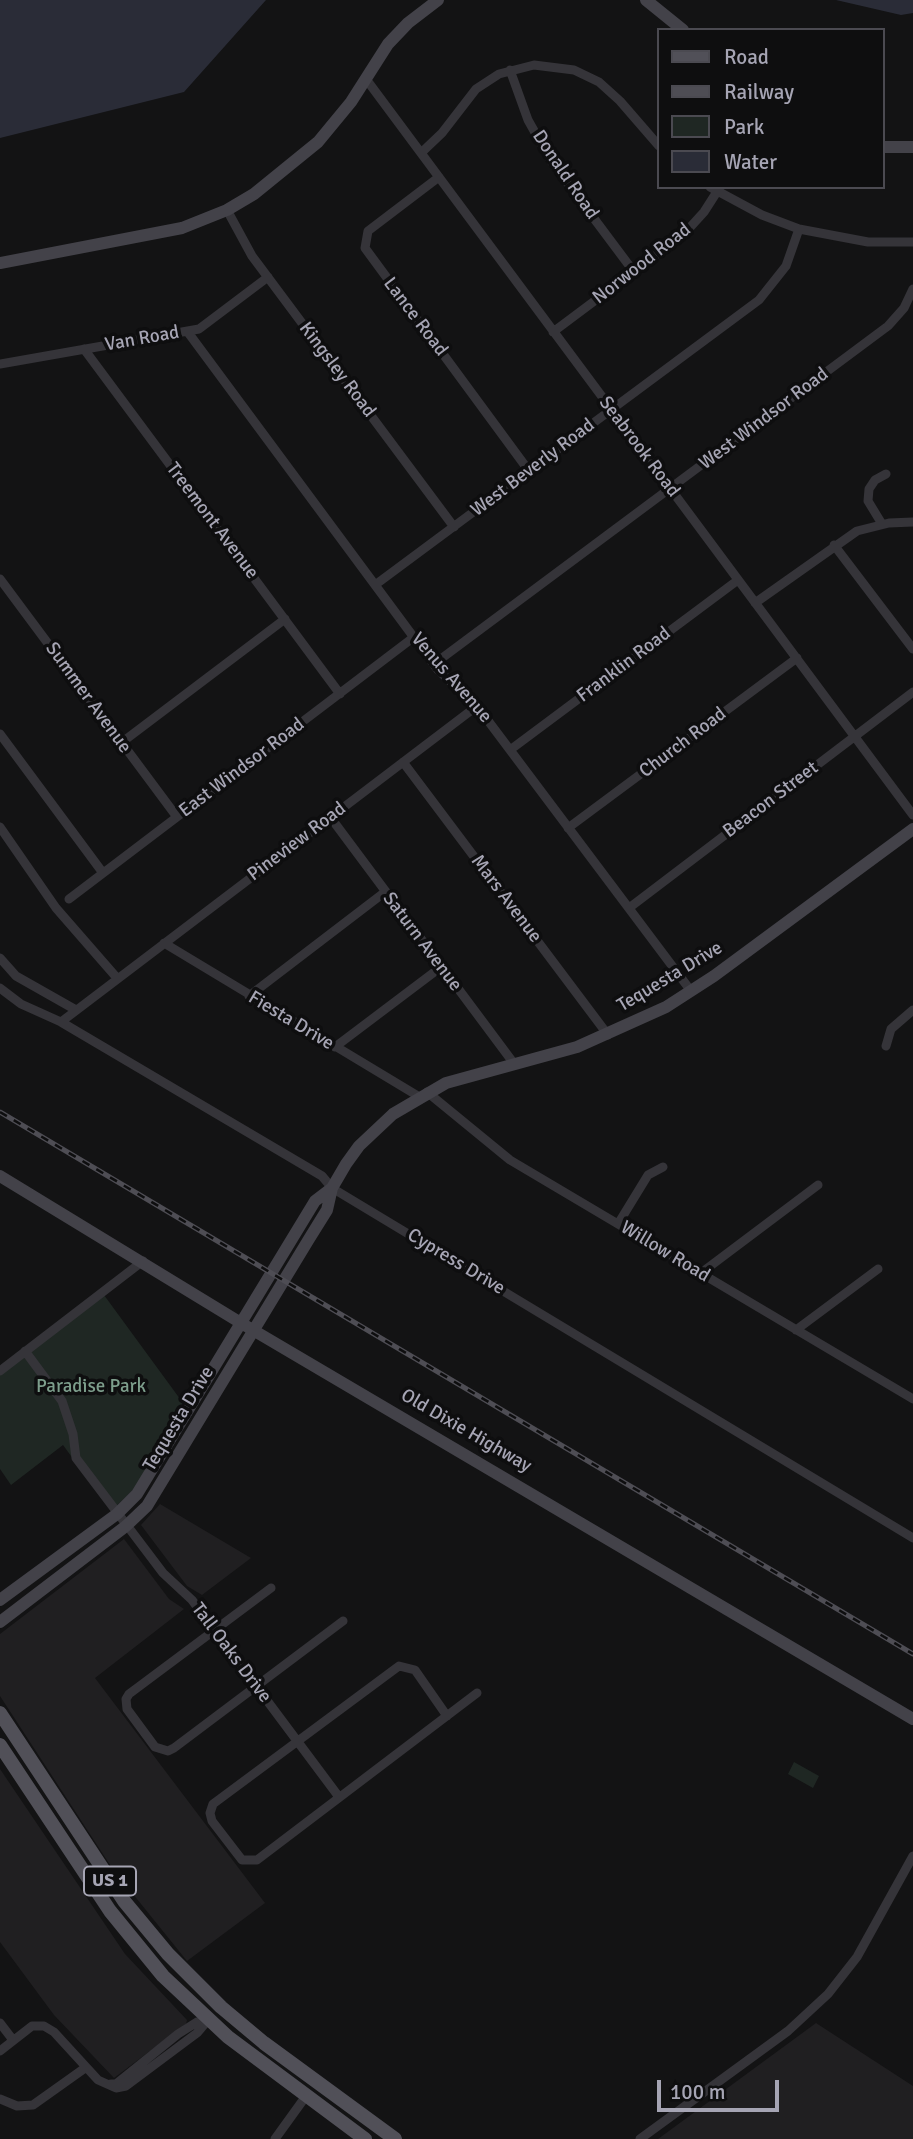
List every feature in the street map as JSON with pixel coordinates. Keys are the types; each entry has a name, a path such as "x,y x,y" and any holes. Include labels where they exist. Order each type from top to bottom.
{"main road":[{"name":"US 1","path":"0,1713 124,1901 168,1954 237,2021 395,2139"},
{"name":"US 1","path":"0,1745 124,1930 180,1993 208,2020 365,2139"},
{"path":"94,1888 111,1900 124,1901"},
{"path":"180,1993 200,1996 207,1994"},
{"path":"208,2020 218,2016 237,2021"},
{"path":"349,2128 382,2129"}],"street":[{"path":"0,263 142,237 200,222 226,210 264,187 300,160 335,123 398,33 438,0"},
{"path":"646,0 681,28"},
{"path":"421,153 442,133 476,89 510,70 547,65 587,75 610,91 657,144"},
{"name":"Donald Road","path":"510,70 528,120 551,161 634,272"},
{"name":"Seabrook Road","path":"366,79 913,815"},
{"path":"885,148 913,147"},
{"name":"Lance Road","path":"439,177 368,231 365,248 529,471"},
{"path":"716,189 762,215 799,229 855,240 913,242"},
{"name":"Norwood Road","path":"553,332 684,234 716,189"},
{"name":"Kingsley Road","path":"226,210 268,277 454,527"},
{"name":"West Beverly Road","path":"375,585 765,295 786,265 799,229"},
{"name":"Van Road","path":"0,363 198,329 268,277"},
{"name":"West Windsor Road","path":"434,664 888,326 904,308 913,289"},
{"name":"Venus Avenue","path":"187,331 414,638 434,664 477,706 691,991"},
{"name":"Treemont Avenue","path":"84,349 340,694"},
{"path":"882,524 868,501 869,489 875,480 886,474"},
{"path":"755,603 857,531 882,524 913,522"},
{"path":"834,545 913,649"},
{"name":"Summer Avenue","path":"0,579 177,817"},
{"name":"Franklin Road","path":"510,750 738,580"},
{"path":"121,743 285,619"},
{"name":"East Windsor Road","path":"69,899 414,638"},
{"name":"Church Road","path":"568,828 797,658"},
{"name":"Beacon Street","path":"629,908 913,692"},
{"name":"Pineview Road","path":"63,1024 76,1010 117,978 477,706"},
{"path":"0,734 103,873"},
{"name":"Mars Avenue","path":"403,762 608,1035"},
{"name":"Saturn Avenue","path":"331,817 514,1065"},
{"path":"0,827 56,908 117,978"},
{"name":"Tequesta Drive","path":"0,1600 117,1514 146,1481 315,1201 331,1188 359,1146 375,1129 423,1094 461,1077 514,1065 608,1035 691,991 913,829"},
{"path":"249,996 385,892"},
{"name":"Fiesta Drive","path":"164,943 335,1047 423,1094"},
{"path":"0,958 16,976 76,1010"},
{"path":"335,1047 441,967"},
{"name":"Cypress Drive","path":"0,988 21,1004 63,1024 322,1176 331,1188 913,1538"},
{"path":"886,1046 891,1028 913,1010"},
{"name":"Willow Road","path":"423,1094 507,1157 913,1399"},
{"path":"618,1224 648,1175 663,1167"},
{"name":"Old Dixie Highway","path":"0,1176 241,1323 913,1718"},
{"path":"701,1273 818,1185"},
{"name":"Tequesta Drive","path":"0,1622 126,1526 157,1494 327,1210 331,1188"},
{"path":"0,1371 143,1261"},
{"path":"796,1330 878,1269"},
{"name":"Tall Oaks Drive","path":"25,1352 62,1401 73,1434 76,1458 163,1573 192,1600 339,1797"},
{"path":"271,1588 126,1699 127,1709 155,1747 168,1751 174,1748 343,1621"},
{"path":"447,1716 415,1670 399,1667 213,1804 210,1813 212,1821 238,1855 249,1862 257,1860 339,1797 447,1716 477,1693"},
{"path":"640,2139 788,2031 828,1994 857,1957 913,1856"},
{"path":"0,2051 32,2026 49,2028 98,2080 116,2088 126,2086 197,2033 208,2020"},
{"path":"0,2023 13,2040"},
{"path":"0,2099 17,2106 33,2105 85,2068"},
{"path":"275,2139 306,2096"}],"shaded area":[{"path":"160,1504 251,1558 202,1595 187,1586 141,1525"},
{"path":"124,1539 169,1599 184,1609 95,1678 265,1903 187,1961 112,1868 0,1696 0,1634"},
{"path":"0,1769 125,1954 187,2020 186,2024 114,2078 54,2015 0,1942"},
{"path":"816,2023 913,2086 913,2139 658,2139"}],"green space":[{"name":"Paradise Park","path":"104,1295 183,1403 135,1488 111,1511 63,1445 11,1485 0,1469 0,1374"},
{"path":"794,1762 819,1776 813,1788 788,1774"}],"water":[{"path":"0,0 266,0 184,92 0,138"},
{"path":"836,0 913,0 913,13 901,15"}],"railway":[{"path":"0,1112 913,1654"}]}
